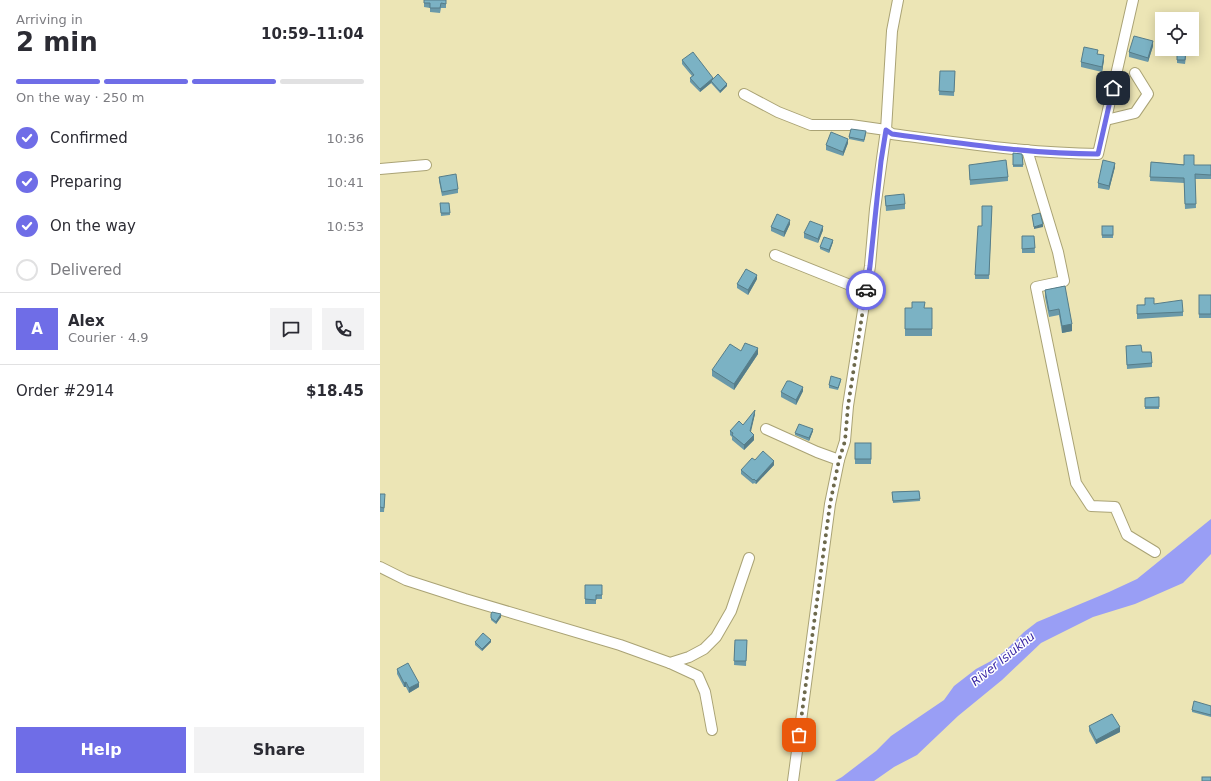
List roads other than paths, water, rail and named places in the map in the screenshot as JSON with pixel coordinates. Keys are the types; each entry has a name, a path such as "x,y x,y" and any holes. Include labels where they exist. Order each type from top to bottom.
{"street":[{"path":"793,781 830,504 839,460 845,441 848,406 870,266 881,161 886,130 892,31 898,0"},
{"path":"744,94 778,112 811,125 851,125 886,130 892,134 952,142 1065,154 1098,154 1133,0"},
{"path":"1106,120 1135,113 1148,94 1135,73"},
{"path":"1027,150 1056,244 1064,281 1036,287 1076,483 1090,506 1115,507 1127,535 1155,552"},
{"path":"380,169 426,166"},
{"path":"774,255 865,291"},
{"path":"766,429 817,452 839,460"},
{"path":"670,663 689,657 704,649 716,637 731,611 749,558"},
{"path":"380,567 406,580 465,600 620,645 670,663 698,676 705,692 712,730"}],"water":[{"name":"River Isiukhu","path":"1211,519 1211,554 1183,583 1135,604 1093,617 1041,643 1002,680 958,716 917,755 894,767 874,781 835,781 876,751 891,736 944,700 954,686 976,669 1004,652 1024,632 1037,622 1137,579"}]}
